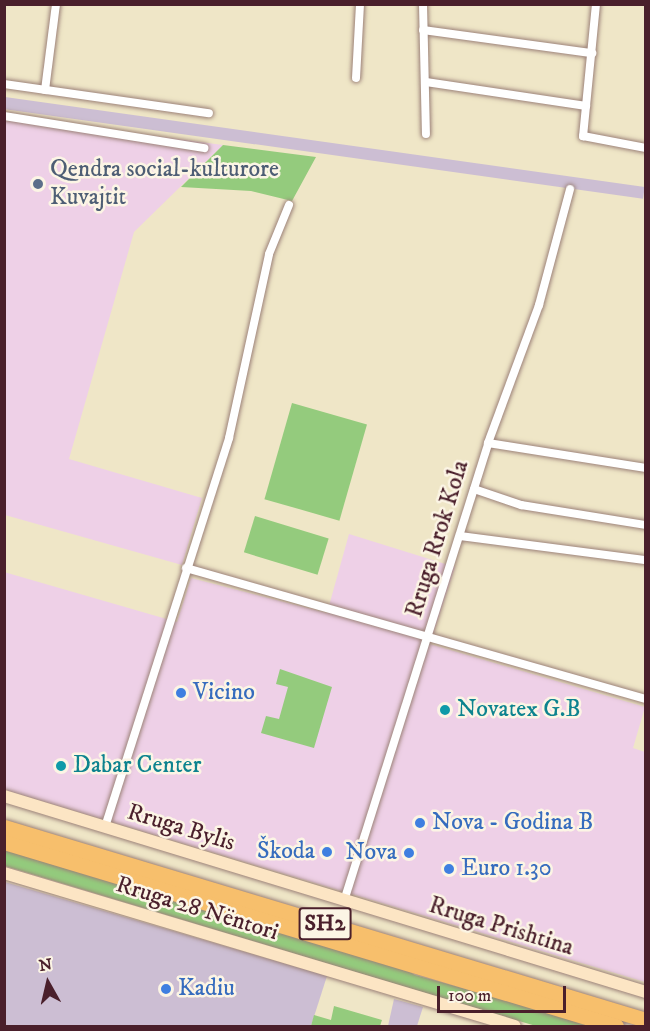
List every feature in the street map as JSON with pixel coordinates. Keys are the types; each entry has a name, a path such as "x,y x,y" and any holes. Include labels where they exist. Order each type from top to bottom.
{"highway":[{"name":"SH2","path":"4,827 645,1020"},
{"name":"SH2","path":"4,842 616,1026"}],"main road":[{"name":"Rruga Bylis","path":"4,796 344,901"},
{"name":"Rruga 28 Nëntori","path":"4,873 515,1026"},
{"name":"Rruga Prishtina","path":"344,901 645,992"}],"street":[{"path":"45,90 56,4"},
{"path":"356,78 360,4"},
{"path":"423,4 426,134"},
{"path":"596,4 583,136 645,148"},
{"path":"423,30 592,53"},
{"path":"426,82 586,106"},
{"path":"4,84 209,113"},
{"path":"4,116 204,148"},
{"name":"Rruga Rrok Kola","path":"344,901 488,443 538,305 570,189"},
{"path":"105,827 229,438 269,254 289,205"},
{"path":"488,443 645,468"},
{"path":"474,489 522,505 645,525"},
{"path":"460,536 645,560"},
{"path":"186,568 428,639 645,699"}],"shaded area":[{"path":"5,97 645,187 643,199 4,109"},
{"path":"4,116 223,145 134,232 69,459 202,498 182,565 5,515"},
{"path":"349,534 455,567 430,644 645,707 633,748 645,752 645,982 5,790 4,572 177,622 191,578 327,613"},
{"path":"5,882 327,976 311,1026 5,1026"},
{"path":"394,999 423,1007 417,1026 388,1026"}],"green space":[{"path":"223,145 316,157 292,201 251,191 181,187"},
{"path":"292,403 367,424 339,521 264,499"},
{"path":"255,516 329,539 318,575 244,552"},
{"path":"280,669 332,687 314,748 261,733 266,716 279,719 288,687 276,684"},
{"path":"4,848 403,968 415,975 600,1026 536,1026 5,866"},
{"path":"334,1006 382,1020 380,1026 311,1026 314,1015 331,1020"}],"place":[{"name":"Qendra social-kulturore Kuvajtit","path":"38,184"},
{"name":"Vicino","path":"181,693"},
{"name":"Novatex G.B","path":"445,710"},
{"name":"Dabar Center","path":"61,766"},
{"name":"Nova - Godina B","path":"420,823"},
{"name":"Škoda","path":"327,852"},
{"name":"Nova","path":"409,853"},
{"name":"Euro 1.30","path":"449,869"},
{"name":"Kadiu","path":"166,989"}]}
